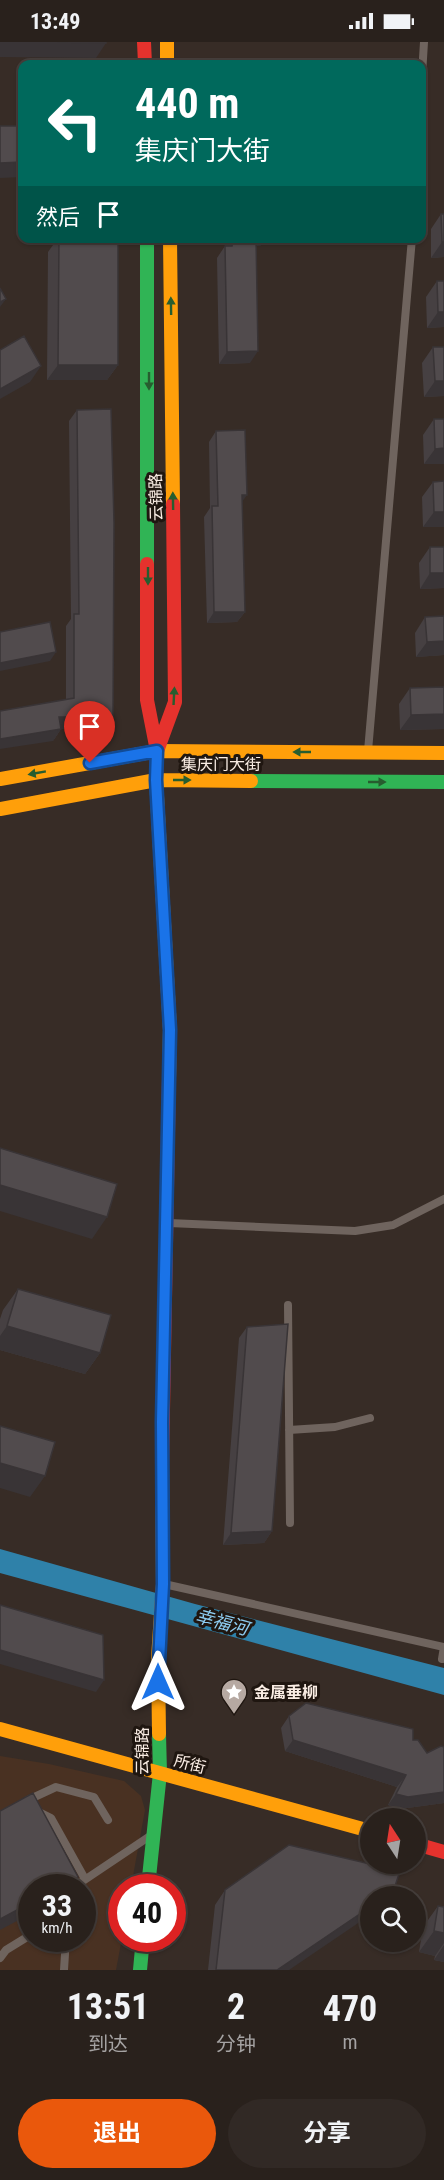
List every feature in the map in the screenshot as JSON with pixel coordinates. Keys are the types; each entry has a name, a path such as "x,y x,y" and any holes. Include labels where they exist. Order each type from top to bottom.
{"street":[{"path":"144,42 145,60"},
{"path":"167,42 167,60"},
{"name":"云锦路","path":"147,243 147,700 157,751 156,780 170,1030 168,1223 162,1422 163,1584 158,1659 160,1773 149,1874"},
{"name":"云锦路","path":"157,751 175,702 170,243"},
{"name":"集庆门大街","path":"0,780 157,751 444,753"},
{"name":"集庆门大街","path":"0,809 156,780 444,782"},
{"name":"所街","path":"0,1729 360,1828"},
{"path":"426,1847 444,1852"},
{"path":"140,1970 142,1952"}],"lane":[{"path":"423,60 424,42"},
{"path":"368,753 412,243"},
{"path":"168,1223 355,1231 393,1225 444,1199"},
{"path":"288,1305 290,1522"},
{"path":"289,1430 335,1426 370,1418"},
{"path":"163,1584 444,1647 442,1659"},
{"path":"82,1874 51,1818 22,1803 56,1787 94,1797 108,1820"},
{"path":"92,1874 154,1833"},
{"path":"0,1958 6,1950 18,1943"},
{"path":"64,1970 65,1952"}],"shaded area":[{"path":"0,1756 49,1764 124,1781 141,1796 145,1810 133,1874 108,1874 108,1952 119,1952 116,1970 0,1970"}],"water":[{"name":"幸福河","path":"0,1549 195,1604 444,1668 444,1695 0,1573"}],"building":[{"path":"57,42 106,42 106,43"},
{"path":"0,126 18,126 18,162 0,163"},
{"path":"441,214 444,214 444,242 442,242"},
{"path":"59,243 118,243 118,365 58,365"},
{"path":"232,243 256,243 258,351 227,352 225,246 232,246"},
{"path":"437,281 444,281 444,312 438,312"},
{"path":"0,288 6,299 0,302"},
{"path":"24,336 41,366 0,389 0,350"},
{"path":"433,347 444,347 444,381 435,381"},
{"path":"111,409 114,523 113,717 59,717 61,729 0,739 0,711 74,698 74,614 79,614 77,410"},
{"path":"434,419 444,419 444,448 435,449"},
{"path":"245,430 247,495 242,495 245,612 214,612 212,506 218,506 216,431"},
{"path":"444,481 444,512 434,512 433,482"},
{"path":"430,547 444,547 444,573 430,573"},
{"path":"444,616 444,641 427,642 425,617"},
{"path":"50,622 56,652 0,663 0,632"},
{"path":"444,687 444,714 411,715 410,688"},
{"path":"0,1148 117,1184 107,1217 0,1185"},
{"path":"18,1289 111,1315 100,1353 7,1326"},
{"path":"288,1324 272,1531 231,1533 247,1327"},
{"path":"0,1426 55,1442 45,1476 0,1463"},
{"path":"0,1605 103,1635 104,1680 0,1650"},
{"path":"306,1703 413,1729 413,1740 418,1740 427,1753 441,1746 444,1747 444,1792 408,1797 396,1794 406,1775 293,1740 289,1716"},
{"path":"33,1793 76,1874 18,1874 18,1909 0,1919 0,1811"},
{"path":"289,1845 360,1862 360,1874 399,1874 395,1886 360,1886 360,1914 277,1970 216,1970 225,1890"},
{"path":"438,1906 444,1907 444,1933 434,1931"}],"traffic: fast":[{"path":"147,243 147,564"},
{"path":"251,781 444,782"},
{"path":"149,1874 160,1773 159,1734"},
{"path":"140,1970 142,1952"}],"traffic: slow":[{"path":"167,42 167,60"},
{"path":"170,243 173,504"},
{"path":"0,779 157,751 444,753"},
{"path":"156,778 170,1030 169,1078"},
{"path":"0,809 156,780 251,781"},
{"path":"159,1734 158,1658 163,1584 162,1466"},
{"path":"0,1729 360,1828"}],"traffic: jam":[{"path":"144,42 145,60"},
{"path":"157,751 175,702 173,504"},
{"path":"147,564 147,700 157,751 156,778"},
{"path":"162,1466 169,1078"},
{"path":"426,1847 444,1852"}],"place":[{"name":"金属垂柳","path":"234,1715"}],"route":[{"path":"90,763 157,751 156,780 170,1030 166,1324 162,1422 163,1584 158,1682"}]}
